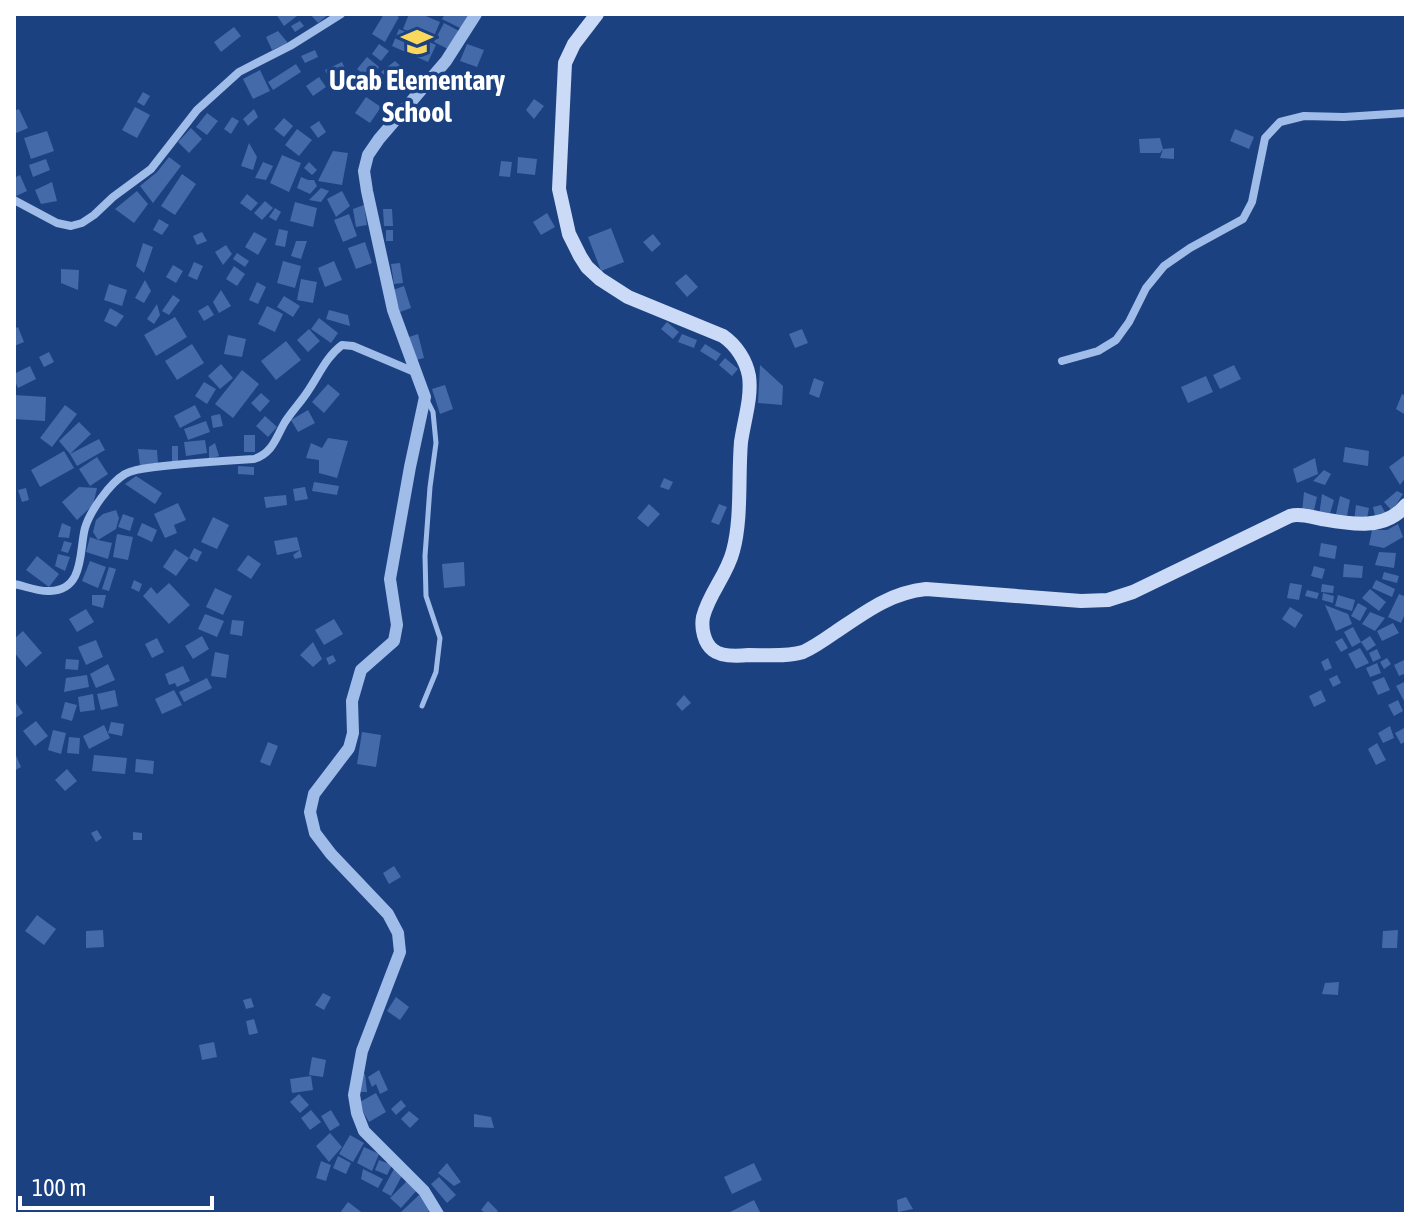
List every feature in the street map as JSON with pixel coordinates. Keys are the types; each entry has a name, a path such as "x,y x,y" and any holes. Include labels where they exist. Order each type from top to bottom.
{"main road":[{"path":"597,14 574,44 565,63 559,189 569,234 587,267 600,279 628,297 730,341 739,352 749,377 741,441 736,539 728,569 709,602 702,627 707,643 719,654 743,656 802,652 879,602 912,590 1108,600 1133,592 1290,516 1365,525 1385,520 1404,508"}],"street":[{"path":"14,200 57,223 71,226 82,223 151,169 197,110 239,72 290,46 341,14"},
{"path":"438,1214 424,1191 364,1131 354,1095 362,1051 400,952 398,933 388,914 315,833 310,812 314,794 349,748 353,733 352,701 361,670 394,641 397,625 390,579 425,397 393,310 364,171 368,155 379,139 446,61 476,14"},
{"path":"1062,361 1098,351 1116,340 1146,288 1164,266 1243,219 1252,202 1265,138 1280,122 1304,116 1406,113"},
{"path":"14,584 51,592 71,582 78,571 91,513 126,473 263,456 273,446 331,354 342,345 353,346 418,373"}],"lane":[{"path":"422,706 436,672 440,638 426,596 425,556 436,443 433,412 425,397"}],"building":[{"path":"276,14 296,14 297,16 284,26"},
{"path":"310,14 329,14 318,23"},
{"path":"384,14 399,17 385,42 372,34"},
{"path":"409,14 421,14 440,22 432,41 403,29"},
{"path":"445,14 471,17 464,30 442,19"},
{"path":"300,21 304,26 295,32 291,26"},
{"path":"444,23 461,32 452,51 434,42"},
{"path":"234,27 241,36 221,52 214,42"},
{"path":"399,29 436,45 428,62 392,46"},
{"path":"278,31 288,43 272,50 266,37"},
{"path":"379,44 389,51 381,61 372,54"},
{"path":"467,44 484,50 477,67 460,61"},
{"path":"315,50 318,57 305,63 301,56"},
{"path":"367,57 379,67 369,79 357,69"},
{"path":"395,61 409,74 397,87 381,72"},
{"path":"342,62 348,75 331,83 325,70"},
{"path":"296,64 301,72 273,90 268,82"},
{"path":"260,70 270,91 253,99 243,79"},
{"path":"319,77 326,87 313,96 306,86"},
{"path":"143,92 150,96 144,106 137,102"},
{"path":"366,97 381,107 370,123 355,113"},
{"path":"534,99 544,106 534,119 526,110"},
{"path":"135,107 150,115 137,138 122,130"},
{"path":"19,109 28,128 14,134 14,111"},
{"path":"254,109 258,117 248,126 243,119"},
{"path":"207,113 218,121 207,135 196,127"},
{"path":"232,117 239,121 231,134 224,129"},
{"path":"284,118 293,126 284,137 274,129"},
{"path":"319,121 326,132 318,138 310,127"},
{"path":"191,128 202,139 189,153 178,142"},
{"path":"297,129 312,140 299,156 285,145"},
{"path":"1235,129 1254,137 1249,149 1230,141"},
{"path":"47,131 54,151 31,159 24,138"},
{"path":"1160,138 1163,149 1160,153 1140,153 1139,139"},
{"path":"249,143 257,157 253,170 241,166"},
{"path":"1174,148 1174,159 1160,158 1163,149"},
{"path":"333,151 348,153 342,185 318,181"},
{"path":"282,155 301,163 289,192 270,183"},
{"path":"169,157 181,166 153,203 140,186"},
{"path":"518,157 537,159 535,175 517,173"},
{"path":"46,159 50,170 33,177 29,165"},
{"path":"501,161 512,162 510,177 499,176"},
{"path":"263,162 273,166 266,180 255,178"},
{"path":"309,162 317,170 312,175 304,168"},
{"path":"182,174 196,184 175,215 161,206"},
{"path":"20,175 27,191 14,197 14,178"},
{"path":"301,177 314,180 317,186 310,194 297,188"},
{"path":"52,182 57,201 41,204 35,190"},
{"path":"321,188 329,191 321,202 309,200"},
{"path":"137,191 148,204 134,223 115,209"},
{"path":"342,191 350,206 336,217 327,199"},
{"path":"247,194 258,203 251,211 240,203"},
{"path":"265,201 273,208 262,220 254,213"},
{"path":"295,202 317,208 313,227 290,221"},
{"path":"364,205 367,225 356,227 353,209"},
{"path":"275,208 281,212 276,221 269,217"},
{"path":"383,209 392,209 393,226 384,226"},
{"path":"547,213 555,227 541,235 533,222"},
{"path":"349,214 357,236 343,242 334,220"},
{"path":"159,219 169,225 162,235 153,230"},
{"path":"611,228 624,262 601,271 588,237"},
{"path":"279,229 288,231 285,247 275,245"},
{"path":"386,230 393,230 393,241 386,241"},
{"path":"202,232 207,241 197,245 193,236"},
{"path":"254,232 267,239 258,255 245,247"},
{"path":"653,234 661,244 652,252 643,242"},
{"path":"296,241 307,241 301,259 291,256"},
{"path":"365,242 372,263 356,269 348,248"},
{"path":"143,243 153,247 144,273 136,266"},
{"path":"226,245 232,254 223,265 215,252"},
{"path":"237,253 249,261 245,267 233,259"},
{"path":"283,261 301,266 295,288 277,283"},
{"path":"334,261 342,280 325,287 318,268"},
{"path":"194,262 203,266 197,280 188,276"},
{"path":"400,263 403,283 394,284 391,264"},
{"path":"173,265 183,271 176,283 166,277"},
{"path":"234,266 245,274 237,286 226,279"},
{"path":"61,269 79,270 78,290 61,283"},
{"path":"686,274 698,287 687,297 675,283"},
{"path":"301,279 317,282 313,303 297,300"},
{"path":"145,280 151,291 144,303 135,298"},
{"path":"257,282 266,287 258,304 249,300"},
{"path":"109,284 127,290 122,306 104,300"},
{"path":"404,286 411,308 400,312 393,290"},
{"path":"221,290 231,306 219,313 213,302"},
{"path":"173,295 180,300 169,315 162,311"},
{"path":"284,296 300,306 293,317 277,307"},
{"path":"157,304 160,315 154,324 147,319"},
{"path":"208,305 214,315 204,321 198,311"},
{"path":"267,306 283,314 275,332 258,324"},
{"path":"110,308 124,316 116,327 104,321"},
{"path":"329,310 348,315 350,326 326,319"},
{"path":"175,317 187,337 156,356 144,335"},
{"path":"319,318 338,333 331,343 311,329"},
{"path":"667,322 679,332 673,339 661,329"},
{"path":"18,327 24,342 14,346 14,329"},
{"path":"309,329 320,341 308,352 297,340"},
{"path":"802,329 808,343 795,348 789,334"},
{"path":"418,334 424,358 412,361 406,338"},
{"path":"682,334 697,340 694,348 678,342"},
{"path":"228,335 246,339 242,357 224,354"},
{"path":"286,341 301,360 276,380 261,361"},
{"path":"192,344 204,363 177,380 165,361"},
{"path":"705,344 721,354 716,361 700,351"},
{"path":"49,352 54,362 44,367 39,357"},
{"path":"725,358 738,369 732,376 719,365"},
{"path":"221,364 233,378 220,389 208,376"},
{"path":"760,365 783,386 782,405 758,403"},
{"path":"1234,365 1241,379 1220,389 1213,375"},
{"path":"30,366 36,379 18,388 14,374"},
{"path":"242,370 259,384 233,418 215,404"},
{"path":"1206,376 1213,392 1188,403 1181,387"},
{"path":"814,378 824,382 819,398 809,394"},
{"path":"204,382 216,389 207,404 195,396"},
{"path":"328,384 340,394 324,413 312,402"},
{"path":"445,385 453,409 440,414 432,389"},
{"path":"261,393 270,401 260,412 251,403"},
{"path":"1402,394 1406,396 1404,414 1396,409"},
{"path":"14,395 46,397 45,421 14,419"},
{"path":"65,405 77,414 52,447 40,438"},
{"path":"195,405 201,417 180,428 174,416"},
{"path":"308,410 315,423 298,432 291,420"},
{"path":"220,414 223,426 213,428 211,416"},
{"path":"265,416 277,427 268,437 256,426"},
{"path":"206,421 210,432 188,440 184,429"},
{"path":"79,422 91,434 70,454 59,441"},
{"path":"244,435 255,435 255,452 244,452"},
{"path":"328,438 348,441 337,478 319,473 319,460 306,458 311,443 322,448"},
{"path":"99,439 105,450 77,466 70,454"},
{"path":"205,440 207,453 186,456 184,442"},
{"path":"215,443 219,456 209,459 209,447"},
{"path":"172,446 178,446 178,463 172,462"},
{"path":"1345,447 1369,451 1368,466 1343,462"},
{"path":"138,449 157,450 158,463 140,465"},
{"path":"64,451 74,468 40,487 31,470"},
{"path":"1405,455 1406,477 1400,485 1389,467"},
{"path":"97,457 108,474 90,486 79,469"},
{"path":"1315,458 1318,474 1297,483 1293,469"},
{"path":"238,466 254,467 254,475 238,474"},
{"path":"1324,470 1331,474 1325,485 1313,481"},
{"path":"136,476 162,493 155,504 125,484"},
{"path":"664,478 673,482 669,490 660,487"},
{"path":"314,482 339,486 337,495 312,491"},
{"path":"79,487 97,488 93,505 77,520 62,502"},
{"path":"305,487 308,499 295,501 293,489"},
{"path":"26,488 29,500 22,502 18,490"},
{"path":"1397,491 1403,494 1392,511 1384,502"},
{"path":"1304,492 1317,497 1313,515 1302,513"},
{"path":"1322,494 1334,500 1329,517 1319,516"},
{"path":"286,495 287,505 266,508 264,497"},
{"path":"1340,496 1350,500 1347,516 1336,514"},
{"path":"178,503 186,520 174,525 177,533 165,538 154,514"},
{"path":"649,504 660,514 648,527 637,518"},
{"path":"719,504 727,507 719,525 711,522"},
{"path":"1356,505 1369,508 1366,523 1354,521"},
{"path":"1381,505 1386,514 1376,520 1373,507"},
{"path":"116,510 119,518 116,529 98,540 93,532 96,520"},
{"path":"123,514 134,518 130,531 118,527"},
{"path":"213,517 229,525 217,549 201,542"},
{"path":"62,523 71,527 69,538 58,537"},
{"path":"142,523 157,530 152,542 137,535"},
{"path":"1398,524 1403,537 1384,548 1369,545 1372,530 1387,530"},
{"path":"117,534 133,537 128,560 113,557"},
{"path":"90,537 112,543 108,559 86,552"},
{"path":"297,537 302,557 295,559 293,555 300,550 277,555 274,541"},
{"path":"64,541 72,543 68,553 61,551"},
{"path":"1321,543 1337,546 1335,559 1319,556"},
{"path":"194,548 202,552 197,562 189,558"},
{"path":"175,549 189,558 176,576 163,567"},
{"path":"1379,552 1396,553 1394,568 1375,565"},
{"path":"58,554 70,557 65,571 55,566"},
{"path":"248,555 261,564 251,579 237,570"},
{"path":"37,556 59,574 49,587 26,570"},
{"path":"90,561 106,567 98,588 82,581"},
{"path":"464,562 465,586 444,588 442,564"},
{"path":"1344,564 1363,566 1362,578 1343,577"},
{"path":"1314,566 1325,569 1322,579 1311,576"},
{"path":"109,567 116,569 109,591 102,589"},
{"path":"1384,572 1399,576 1397,583 1382,579"},
{"path":"134,580 142,584 139,592 131,588"},
{"path":"1376,580 1395,589 1392,597 1372,588"},
{"path":"169,583 190,605 169,624 143,596 151,587 157,594"},
{"path":"1290,583 1302,585 1299,600 1287,598"},
{"path":"1322,584 1334,586 1333,593 1321,592"},
{"path":"215,588 232,596 223,615 206,607"},
{"path":"1370,589 1386,602 1379,611 1362,598"},
{"path":"1307,590 1319,593 1317,599 1305,596"},
{"path":"1323,593 1334,596 1333,603 1322,600"},
{"path":"1399,594 1406,597 1406,611 1401,623 1388,617"},
{"path":"92,595 106,595 103,608 92,605"},
{"path":"1338,595 1355,600 1352,611 1335,606"},
{"path":"1358,603 1367,608 1360,621 1351,616"},
{"path":"1325,605 1348,614 1352,624 1336,631"},
{"path":"1290,607 1303,615 1295,628 1282,619"},
{"path":"86,609 94,622 77,632 69,619"},
{"path":"1370,612 1385,618 1375,631 1362,624"},
{"path":"205,614 224,621 217,637 198,629"},
{"path":"334,619 343,634 324,645 315,630"},
{"path":"232,620 244,621 242,636 230,634"},
{"path":"1393,623 1399,633 1382,641 1377,631"},
{"path":"1353,627 1361,642 1352,647 1344,632"},
{"path":"23,631 42,653 26,667 14,652 14,639"},
{"path":"202,636 209,649 193,659 185,646"},
{"path":"1370,636 1376,645 1367,651 1361,642"},
{"path":"157,638 164,652 152,658 145,644"},
{"path":"1342,638 1348,648 1341,652 1335,642"},
{"path":"96,640 103,657 86,665 78,647"},
{"path":"313,642 322,659 313,667 300,655"},
{"path":"1360,648 1369,663 1356,669 1348,654"},
{"path":"1377,649 1381,658 1373,662 1369,653"},
{"path":"215,652 229,655 226,678 211,676"},
{"path":"333,655 336,661 329,665 326,658"},
{"path":"1328,658 1332,668 1325,671 1321,662"},
{"path":"1387,658 1391,664 1384,669 1380,662"},
{"path":"66,659 79,660 78,670 65,669"},
{"path":"1406,659 1406,673 1399,676 1394,665"},
{"path":"1377,663 1381,673 1370,677 1366,668"},
{"path":"108,664 115,680 96,688 90,674"},
{"path":"183,666 190,681 177,687 175,683 169,685 165,674"},
{"path":"87,675 89,687 64,692 66,678"},
{"path":"1337,675 1341,683 1333,687 1329,679"},
{"path":"1384,677 1390,690 1378,695 1372,682"},
{"path":"207,678 212,688 184,702 179,692"},
{"path":"1404,682 1406,700 1404,701 1396,686"},
{"path":"115,690 118,706 101,710 97,694"},
{"path":"174,690 182,705 162,714 155,699"},
{"path":"1321,690 1326,701 1314,707 1309,696"},
{"path":"93,694 95,710 80,712 78,697"},
{"path":"684,695 691,703 682,711 676,704"},
{"path":"14,700 23,713 14,719"},
{"path":"1398,700 1403,711 1394,716 1388,705"},
{"path":"65,702 77,705 72,721 61,718"},
{"path":"36,721 48,736 35,746 23,731"},
{"path":"111,722 124,724 122,736 108,733"},
{"path":"104,725 110,738 89,749 83,736"},
{"path":"1390,726 1394,738 1383,743 1378,733"},
{"path":"1406,727 1406,741 1401,744 1395,733"},
{"path":"53,730 66,733 61,754 48,750"},
{"path":"362,732 381,735 376,767 357,764"},
{"path":"69,737 80,738 79,754 67,753"},
{"path":"268,742 278,746 270,766 260,762"},
{"path":"1377,743 1386,760 1376,765 1368,749"},
{"path":"14,751 21,767 14,771"},
{"path":"94,755 127,758 125,774 92,771"},
{"path":"136,759 154,761 153,774 135,772"},
{"path":"67,769 77,781 65,791 55,780"},
{"path":"97,830 102,838 96,842 91,833"},
{"path":"133,832 142,833 142,840 133,840"},
{"path":"394,866 401,877 389,884 383,873"},
{"path":"37,915 56,929 44,945 25,931"},
{"path":"103,930 104,947 86,948 86,931"},
{"path":"1398,930 1397,948 1382,948 1383,931"},
{"path":"1339,982 1338,995 1322,994 1325,983"},
{"path":"323,993 331,997 324,1010 315,1005"},
{"path":"396,997 409,1007 400,1020 387,1011"},
{"path":"251,998 254,1007 246,1009 243,1000"},
{"path":"254,1019 258,1033 249,1035 246,1021"},
{"path":"214,1042 217,1057 202,1060 199,1045"},
{"path":"312,1057 326,1060 323,1077 309,1075"},
{"path":"379,1070 388,1090 380,1094 376,1084 372,1087 368,1077"},
{"path":"359,1074 365,1074 367,1092 361,1092"},
{"path":"311,1076 313,1090 292,1093 290,1079"},
{"path":"376,1093 386,1112 369,1122 358,1103"},
{"path":"299,1094 309,1105 300,1113 290,1102"},
{"path":"401,1100 406,1106 396,1115 391,1109"},
{"path":"311,1110 321,1122 310,1130 301,1118"},
{"path":"331,1110 340,1125 330,1131 321,1116"},
{"path":"409,1111 419,1119 410,1128 401,1119"},
{"path":"474,1114 491,1117 494,1128 474,1127"},
{"path":"330,1133 342,1147 329,1162 316,1146"},
{"path":"350,1135 364,1143 353,1162 339,1154"},
{"path":"364,1147 379,1154 372,1171 357,1163"},
{"path":"338,1156 351,1163 346,1174 333,1168"},
{"path":"379,1160 392,1165 387,1175 375,1170"},
{"path":"321,1161 331,1165 326,1181 316,1178"},
{"path":"447,1163 461,1182 454,1186 438,1173"},
{"path":"754,1163 762,1180 732,1194 724,1177"},
{"path":"395,1167 404,1172 391,1196 382,1191"},
{"path":"363,1169 383,1179 378,1188 361,1179"},
{"path":"439,1177 456,1195 447,1203 431,1184"},
{"path":"408,1180 418,1189 401,1208 390,1198"},
{"path":"420,1194 432,1208 426,1214 399,1214"},
{"path":"906,1197 913,1209 898,1212 897,1200"},
{"path":"754,1200 761,1214 726,1214"},
{"path":"488,1201 498,1211 495,1214 481,1210"},
{"path":"348,1202 364,1214 339,1214"}],"place":[{"name":"Ucab Elementary School","path":"417,42"}]}
